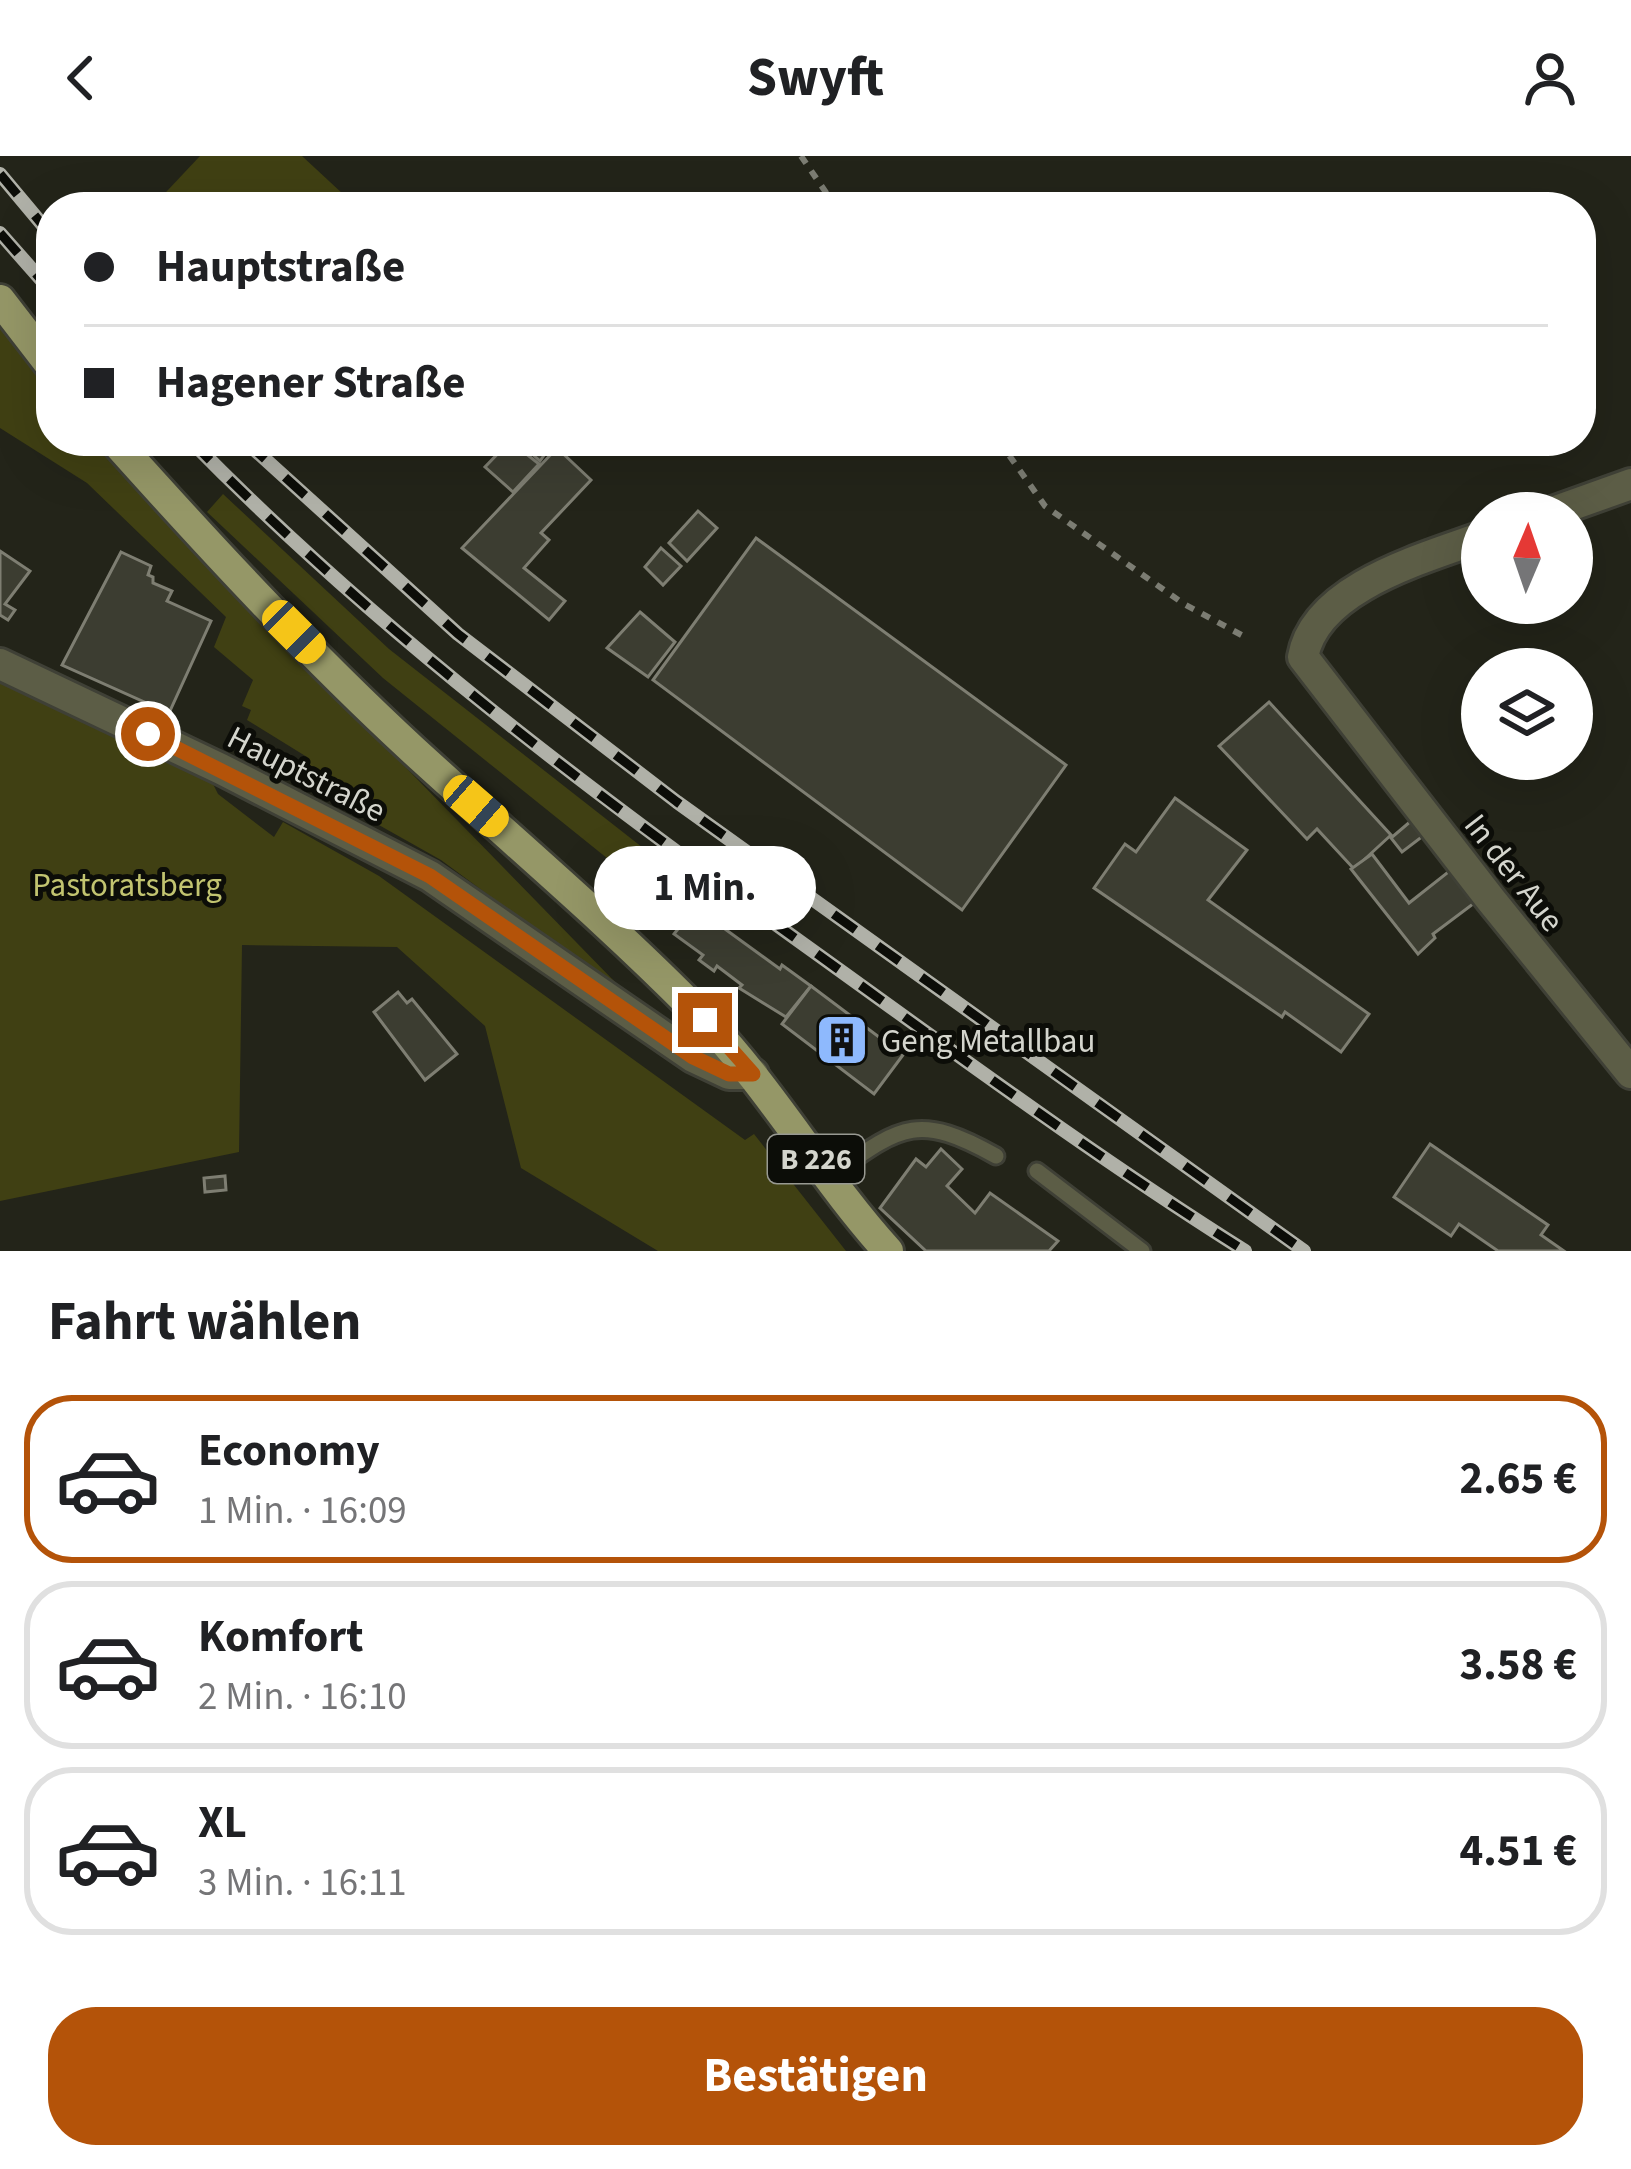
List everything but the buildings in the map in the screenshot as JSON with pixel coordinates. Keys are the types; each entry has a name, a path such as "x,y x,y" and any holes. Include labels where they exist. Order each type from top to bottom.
{"main road":[{"path":"0,300 36,347"},
{"name":"B 226","path":"130,456 240,578 348,686 592,908 705,1020 753,1074 888,1251"}],"street":[{"path":"1593,498 1631,484"},
{"name":"In der Aue","path":"1461,545 1396,568 1337,602 1315,626 1303,656 1631,1072"},
{"name":"Hauptstraße","path":"0,664 430,876 693,1057 729,1074 753,1074"}],"lane":[{"path":"830,1176 884,1138 925,1128 956,1133 996,1156"},
{"path":"1037,1172 1142,1251"}],"path":[{"path":"801,156 826,192"},
{"path":"1010,456 1045,506 1184,604 1247,638"}],"green space":[{"path":"200,156 302,156 341,192 166,192"},
{"path":"0,321 36,368 36,451 0,428"},
{"path":"44,456 112,456 220,577 615,982 665,1020 651,1015 441,860 299,780 307,757 247,720 251,710 242,706 253,680 214,647 226,617 87,483"},
{"path":"223,494 389,649 647,851 628,875 383,678 207,512"},
{"name":"Pastoratsberg","path":"0,679 210,778 218,794 274,837 283,822 379,876 745,1140 754,1134 846,1251 658,1251 521,1168 485,1026 397,947 242,945 239,1152 0,1201"}],"railway":[{"path":"0,174 36,217"},
{"path":"0,233 36,274"},
{"path":"206,456 335,579 565,768 1023,1102 1245,1251"},
{"path":"262,456 458,634 677,802 1304,1251"}],"place":[{"name":"Geng Metallbau","path":"842,1040"}],"route":[{"path":"148,734 430,876 693,1057 729,1074 753,1074 705,1020"}]}
